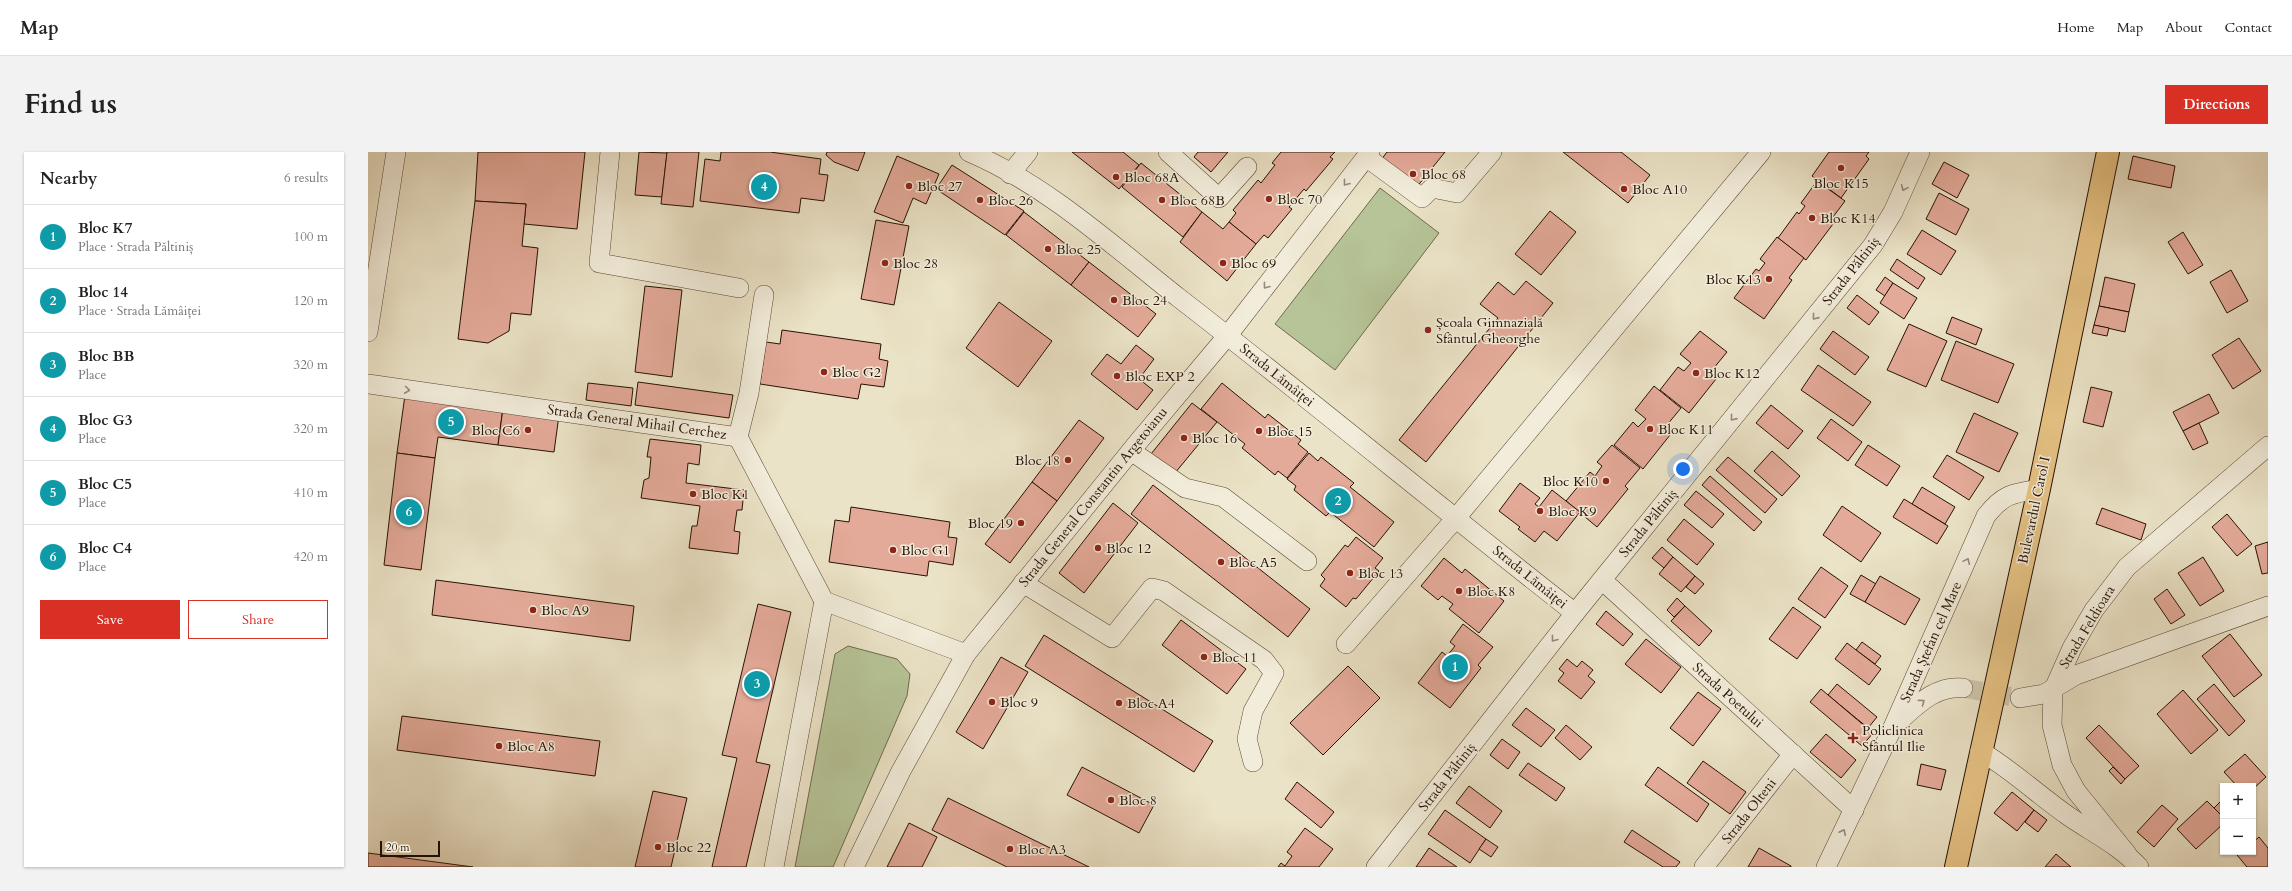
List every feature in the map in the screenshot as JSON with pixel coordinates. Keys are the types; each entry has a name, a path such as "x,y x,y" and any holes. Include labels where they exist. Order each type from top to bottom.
{"main road":[{"name":"Bulevardul Carol I","path":"1956,867 1980,751 2039,489 2108,152"}],"street":[{"path":"368,332 396,152"},
{"path":"610,152 599,263 739,288"},
{"name":"Strada Lămâiței","path":"969,152 1049,196 1228,335 1574,613"},
{"path":"1010,174 1028,152"},
{"path":"1168,152 1219,198 1247,167"},
{"path":"1368,154 1422,198 1432,188 1457,193 1492,152"},
{"path":"1346,644 1456,518 1761,152"},
{"name":"Strada Păltiniș","path":"1376,867 1574,613 1873,246 1893,212 1920,152"},
{"name":"Strada General Constantin Argetoianu","path":"854,867 901,771 966,654 1131,451 1228,335 1368,154"},
{"path":"738,437 749,393 764,295"},
{"name":"Strada General Mihail Cerchez","path":"368,384 738,437 824,601"},
{"name":"Strada Feldioara","path":"2133,861 2076,791 2062,765 2052,725 2053,691 2072,648 2094,610 2123,572 2268,446"},
{"path":"1131,451 1185,488 1223,497 1307,561"},
{"name":"Strada Ștefan cel Mare","path":"1826,867 1893,727 1986,516 1996,503 2010,493 2039,489"},
{"name":"Strada Poetului","path":"1602,580 1854,810"},
{"path":"1024,583 1112,638 1152,588 1164,591 1264,660 1274,673 1253,711 1247,739 1253,762"},
{"path":"774,867 824,601 966,654"},
{"path":"2020,698 2053,691 2076,675 2268,606"},
{"path":"1893,727 1912,710 1940,690 1952,687 1963,688"},
{"name":"Strada Feldioara","path":"1980,751 1998,761 2066,815 2133,861"},
{"name":"Strada Olteni","path":"1704,867 1793,754"}],"green space":[{"path":"1380,188 1439,233 1335,370 1275,324"},
{"path":"848,646 897,659 910,674 907,696 833,867 795,867 835,654"}],"building":[{"path":"478,152 585,152 577,229 524,224 526,204 475,201"},
{"path":"639,152 667,153 662,197 635,195"},
{"path":"667,152 699,152 693,207 661,204"},
{"path":"721,152 770,152 821,159 819,174 828,175 824,201 801,198 799,213 700,201 705,159 720,161"},
{"path":"827,152 865,152 858,171 834,162 826,155"},
{"name":"Bloc 68A","path":"1072,152 1123,152 1139,165 1119,189"},
{"path":"1198,152 1228,152 1211,172 1194,157"},
{"name":"Bloc 70","path":"1281,152 1335,152 1330,157 1333,159 1306,191 1304,189 1289,207 1292,209 1268,238 1264,235 1256,244 1229,222 1236,213 1233,210 1258,180 1261,183 1275,165 1272,163"},
{"name":"Bloc 68","path":"1387,152 1445,152 1416,188 1381,160"},
{"name":"Bloc A10","path":"1563,152 1621,152 1650,175 1628,203"},
{"name":"Bloc K15","path":"1829,152 1869,152 1866,156 1869,159 1841,198 1812,176"},
{"name":"Bloc 27","path":"897,156 939,174 926,204 913,198 903,223 874,212"},
{"path":"2133,156 2175,166 2171,188 2128,179"},
{"path":"1944,162 1969,175 1957,198 1932,184"},
{"name":"Bloc 68B","path":"1141,163 1202,212 1183,237 1122,187"},
{"name":"Bloc 26","path":"952,165 1024,211 1005,235 936,189"},
{"name":"Bloc K14","path":"1817,181 1845,201 1830,221 1833,224 1806,260 1778,238 1797,212 1799,214 1805,206 1801,203"},
{"path":"1939,193 1969,209 1956,235 1926,219"},
{"path":"475,201 526,204 522,246 538,248 531,315 511,313 509,331 488,343 458,339"},
{"path":"1550,211 1576,232 1541,275 1515,254"},
{"name":"Bloc 25","path":"1024,212 1089,262 1071,285 1006,235"},
{"name":"Bloc 69","path":"1202,212 1223,229 1229,222 1256,244 1227,281 1180,242"},
{"name":"Bloc 28","path":"876,220 909,226 894,305 861,299"},
{"path":"1922,230 1956,251 1941,275 1907,254"},
{"path":"2183,232 2203,265 2188,274 2168,242"},
{"name":"Bloc K13","path":"1777,237 1804,258 1789,278 1792,280 1764,319 1734,298 1756,269 1759,271 1765,263 1760,259"},
{"path":"1897,259 1925,278 1918,289 1890,270"},
{"name":"Bloc 24","path":"1089,262 1156,314 1138,337 1071,285"},
{"path":"2231,270 2248,301 2227,313 2210,282"},
{"path":"1885,277 1893,283 1885,296 1876,290"},
{"path":"2105,277 2135,284 2129,312 2099,306"},
{"path":"1526,281 1553,303 1426,462 1399,440 1498,318 1480,304 1498,282 1514,295"},
{"path":"1893,283 1917,298 1904,319 1880,303"},
{"path":"645,286 682,290 672,377 635,372"},
{"path":"1857,295 1879,312 1869,325 1847,308"},
{"path":"999,302 1052,341 1018,387 966,348"},
{"path":"2099,306 2129,312 2125,332 2094,325"},
{"path":"1952,317 1982,329 1976,345 1946,333"},
{"path":"1909,324 1947,341 1926,387 1887,370"},
{"path":"2094,325 2109,328 2107,336 2092,333"},
{"name":"Bloc G2","path":"782,330 881,344 879,359 888,361 884,387 861,384 858,399 760,384 766,342 780,344"},
{"name":"Bloc K12","path":"1700,331 1727,352 1713,369 1720,374 1689,413 1660,390 1678,367 1684,371 1691,363 1680,354"},
{"path":"1833,331 1869,357 1855,375 1820,349"},
{"path":"2239,338 2261,371 2233,389 2212,355"},
{"path":"1956,341 2014,364 1998,403 1941,380"},
{"name":"Bloc EXP 2","path":"1136,345 1154,359 1139,379 1153,390 1137,410 1091,374 1107,354 1121,364"},
{"path":"1818,365 1871,402 1853,426 1801,390"},
{"path":"638,382 733,395 729,418 635,405"},
{"path":"588,383 633,388 631,406 586,400"},
{"name":"Bloc 15","path":"1222,383 1265,418 1268,414 1301,440 1298,444 1308,452 1287,478 1278,471 1275,475 1242,448 1245,444 1201,409"},
{"name":"Bloc K11","path":"1654,386 1681,408 1667,425 1674,430 1643,469 1614,445 1633,422 1638,427 1646,419 1635,410"},
{"path":"2091,387 2112,392 2103,427 2083,422"},
{"path":"2209,394 2219,413 2183,431 2173,412"},
{"path":"405,395 503,408 498,445 438,437 435,458 397,453"},
{"name":"Bloc 16","path":"1192,403 1217,422 1175,473 1151,454"},
{"path":"1771,405 1803,431 1788,449 1756,423"},
{"name":"Bloc C6","path":"503,408 559,415 554,452 498,445"},
{"path":"1974,413 2018,433 1999,472 1956,452"},
{"path":"1831,419 1862,442 1848,461 1817,438"},
{"name":"Bloc 18","path":"1079,420 1104,438 1057,501 1032,482"},
{"path":"2199,423 2208,443 2193,450 2183,431"},
{"name":"Bloc K1","path":"650,439 701,445 699,465 688,463 686,483 744,490 742,510 737,510 734,531 740,532 738,554 689,548 692,526 697,526 700,506 641,498 644,480 649,478 651,457 647,457"},
{"name":"Bloc K10","path":"1612,445 1640,468 1625,486 1628,489 1597,527 1566,501 1590,472 1595,476 1602,466 1597,462"},
{"path":"1868,445 1900,466 1887,486 1855,465"},
{"path":"1772,451 1800,476 1782,496 1754,471"},
{"path":"397,453 435,458 421,570 384,565"},
{"path":"1309,453 1318,461 1321,457 1354,483 1350,487 1394,522 1374,547 1330,512 1326,516 1294,490 1296,486 1287,479"},
{"path":"1947,455 1984,477 1969,500 1933,477"},
{"path":"1728,457 1777,499 1765,513 1716,470"},
{"path":"1710,476 1762,522 1754,531 1702,485"},
{"name":"Bloc 19","path":"1032,482 1057,501 1010,563 985,544"},
{"name":"Bloc K9","path":"1520,483 1540,498 1535,504 1539,507 1552,490 1580,512 1557,541 1544,531 1535,542 1518,529 1520,527 1499,511"},
{"name":"Bloc A5","path":"1153,485 1310,609 1288,637 1131,514"},
{"path":"1922,487 1955,507 1945,524 1912,504"},
{"path":"1696,491 1724,514 1712,528 1684,505"},
{"path":"1904,499 1948,526 1937,544 1893,517"},
{"name":"Bloc 12","path":"1113,503 1138,523 1084,593 1059,573"},
{"path":"1842,506 1881,533 1861,562 1823,535"},
{"name":"Bloc G1","path":"851,507 950,522 948,537 957,538 953,565 929,561 927,576 829,562 835,520 849,522"},
{"path":"2102,508 2146,524 2141,540 2096,524"},
{"path":"2227,514 2252,544 2237,556 2212,527"},
{"path":"1684,519 1714,544 1697,565 1667,540"},
{"name":"Bloc 13","path":"1356,537 1383,558 1375,568 1379,571 1356,599 1353,598 1346,607 1320,586 1325,579 1321,575 1345,545 1348,547"},
{"path":"2268,542 2268,573 2262,574 2255,546"},
{"path":"1662,547 1673,557 1664,568 1652,558"},
{"path":"1673,557 1695,576 1681,592 1659,574"},
{"path":"2203,557 2224,591 2200,606 2178,573"},
{"name":"Bloc K8","path":"1444,558 1462,573 1465,569 1504,601 1479,633 1449,609 1453,604 1442,596 1438,600 1421,586"},
{"path":"1821,567 1848,586 1825,618 1798,599"},
{"path":"1861,575 1876,584 1865,602 1850,594"},
{"path":"1695,576 1704,584 1695,594 1686,587"},
{"path":"1880,576 1920,599 1905,625 1865,602"},
{"name":"Bloc A9","path":"436,580 634,606 630,641 432,615"},
{"path":"2167,589 2185,615 2171,624 2154,599"},
{"path":"1677,598 1685,606 1674,617 1667,610"},
{"path":"758,604 791,612 756,762 770,765 746,867 712,867 737,758 722,755"},
{"path":"1685,606 1712,631 1699,646 1671,621"},
{"path":"1793,607 1821,627 1797,659 1769,639"},
{"path":"1606,611 1633,634 1623,646 1596,624"},
{"name":"Bloc 11","path":"1181,620 1246,669 1227,694 1162,645"},
{"path":"1463,624 1493,647 1478,665 1481,668 1450,708 1418,683 1442,652 1447,656 1455,646 1450,642"},
{"path":"2230,634 2262,675 2234,697 2202,656"},
{"name":"Bloc A4","path":"1044,635 1213,741 1194,772 1025,666"},
{"path":"1646,639 1681,667 1661,693 1625,664"},
{"path":"1862,642 1881,656 1875,664 1856,650"},
{"path":"1847,643 1881,669 1869,685 1835,659"},
{"name":"Bloc 9","path":"1001,657 1028,672 983,749 956,732"},
{"path":"1567,659 1577,667 1582,661 1593,670 1588,676 1595,682 1581,699 1558,681 1564,673 1559,669"},
{"path":"1348,666 1380,698 1323,755 1290,723"},
{"path":"1837,684 1877,717 1868,728 1828,695"},
{"path":"2214,684 2245,721 2229,736 2197,699"},
{"path":"1821,689 1873,733 1862,746 1810,702"},
{"path":"2183,690 2218,730 2191,754 2157,714"},
{"path":"1698,692 1721,709 1693,746 1670,728"},
{"path":"1526,708 1555,730 1541,747 1512,725"},
{"name":"Bloc A8","path":"402,716 600,741 595,776 397,750"},
{"path":"1566,725 1592,747 1580,760 1555,738"},
{"path":"2099,725 2139,766 2125,779 2086,738"},
{"path":"1826,734 1856,760 1841,778 1810,752"},
{"path":"1502,739 1520,752 1508,769 1490,755"},
{"path":"2245,754 2266,777 2256,786 2256,783 2234,783 2224,772"},
{"path":"1703,761 1746,792 1730,814 1687,783"},
{"path":"1528,763 1565,788 1556,801 1519,775"},
{"path":"1921,764 1946,770 1941,790 1917,785"},
{"name":"Bloc 8","path":"1082,767 1154,805 1139,833 1067,795"},
{"path":"1658,767 1709,804 1697,822 1645,785"},
{"path":"2113,767 2125,779 2121,784 2109,771"},
{"path":"1297,782 1334,812 1321,828 1285,799"},
{"path":"1469,786 1502,811 1490,828 1456,803"},
{"name":"Bloc 22","path":"653,791 687,798 671,867 635,867"},
{"path":"2012,792 2034,810 2017,831 1994,813"},
{"name":"Bloc A3","path":"948,798 1089,867 1007,867 932,830"},
{"path":"2207,801 2220,814 2220,827 2196,849 2177,829"},
{"path":"2220,802 2220,814 2214,808"},
{"path":"2162,805 2178,819 2154,847 2137,832"},
{"path":"1445,810 1486,839 1470,863 1428,834"},
{"path":"2034,810 2047,820 2038,832 2025,822"},
{"path":"909,823 937,837 922,867 887,867"},
{"path":"1305,828 1333,849 1319,867 1278,867 1281,863 1285,866 1292,856 1287,852"},
{"path":"1632,830 1680,862 1676,867 1663,867 1624,842"},
{"path":"2259,837 2268,848 2268,867 2247,867 2237,855 2256,855 2256,840"},
{"path":"1486,839 1498,847 1491,857 1479,849"},
{"path":"1429,848 1457,867 1416,867"},
{"path":"1759,848 1791,866 1791,867 1748,867"},
{"path":"368,853 473,867 368,867"},
{"path":"2056,854 2071,867 2045,867"}],"tunnel":[{"path":"1963,688 2020,698"}],"place":[{"name":"Bloc K15","path":"1841,168"},
{"name":"Bloc 68","path":"1413,174"},
{"name":"Bloc 68A","path":"1116,177"},
{"name":"Bloc 27","path":"909,186"},
{"name":"Bloc G3","path":"764,187"},
{"name":"Bloc A10","path":"1624,189"},
{"name":"Bloc 70","path":"1269,199"},
{"name":"Bloc 26","path":"980,200"},
{"name":"Bloc 68B","path":"1162,200"},
{"name":"Bloc K14","path":"1812,218"},
{"name":"Bloc 25","path":"1048,249"},
{"name":"Bloc 28","path":"885,263"},
{"name":"Bloc 69","path":"1223,263"},
{"name":"Bloc K13","path":"1769,279"},
{"name":"Bloc 24","path":"1114,300"},
{"name":"Școala Gimnazială Sfântul Gheorghe","path":"1428,330"},
{"name":"Bloc G2","path":"824,372"},
{"name":"Bloc K12","path":"1696,373"},
{"name":"Bloc EXP 2","path":"1117,376"},
{"name":"Bloc C5","path":"451,422"},
{"name":"Bloc K11","path":"1650,429"},
{"name":"Bloc C6","path":"528,430"},
{"name":"Bloc 15","path":"1259,431"},
{"name":"Bloc 16","path":"1184,438"},
{"name":"Bloc 18","path":"1068,460"},
{"name":"Bloc K10","path":"1606,481"},
{"name":"Bloc K1","path":"693,494"},
{"name":"Bloc 14","path":"1338,501"},
{"name":"Bloc K9","path":"1540,511"},
{"name":"Bloc C4","path":"409,512"},
{"name":"Bloc 19","path":"1021,523"},
{"name":"Bloc 12","path":"1098,548"},
{"name":"Bloc G1","path":"893,550"},
{"name":"Bloc A5","path":"1221,562"},
{"name":"Bloc 13","path":"1350,573"},
{"name":"Bloc K8","path":"1459,591"},
{"name":"Bloc A9","path":"533,610"},
{"name":"Bloc 11","path":"1204,657"},
{"name":"Bloc K7","path":"1455,667"},
{"name":"Bloc BB","path":"757,684"},
{"name":"Bloc 9","path":"992,702"},
{"name":"Bloc A4","path":"1119,703"},
{"name":"Policlinica Sfântul Ilie","path":"1853,738"},
{"name":"Bloc A8","path":"499,746"},
{"name":"Bloc 8","path":"1111,800"},
{"name":"Bloc 22","path":"658,847"},
{"name":"Bloc A3","path":"1010,849"}]}
